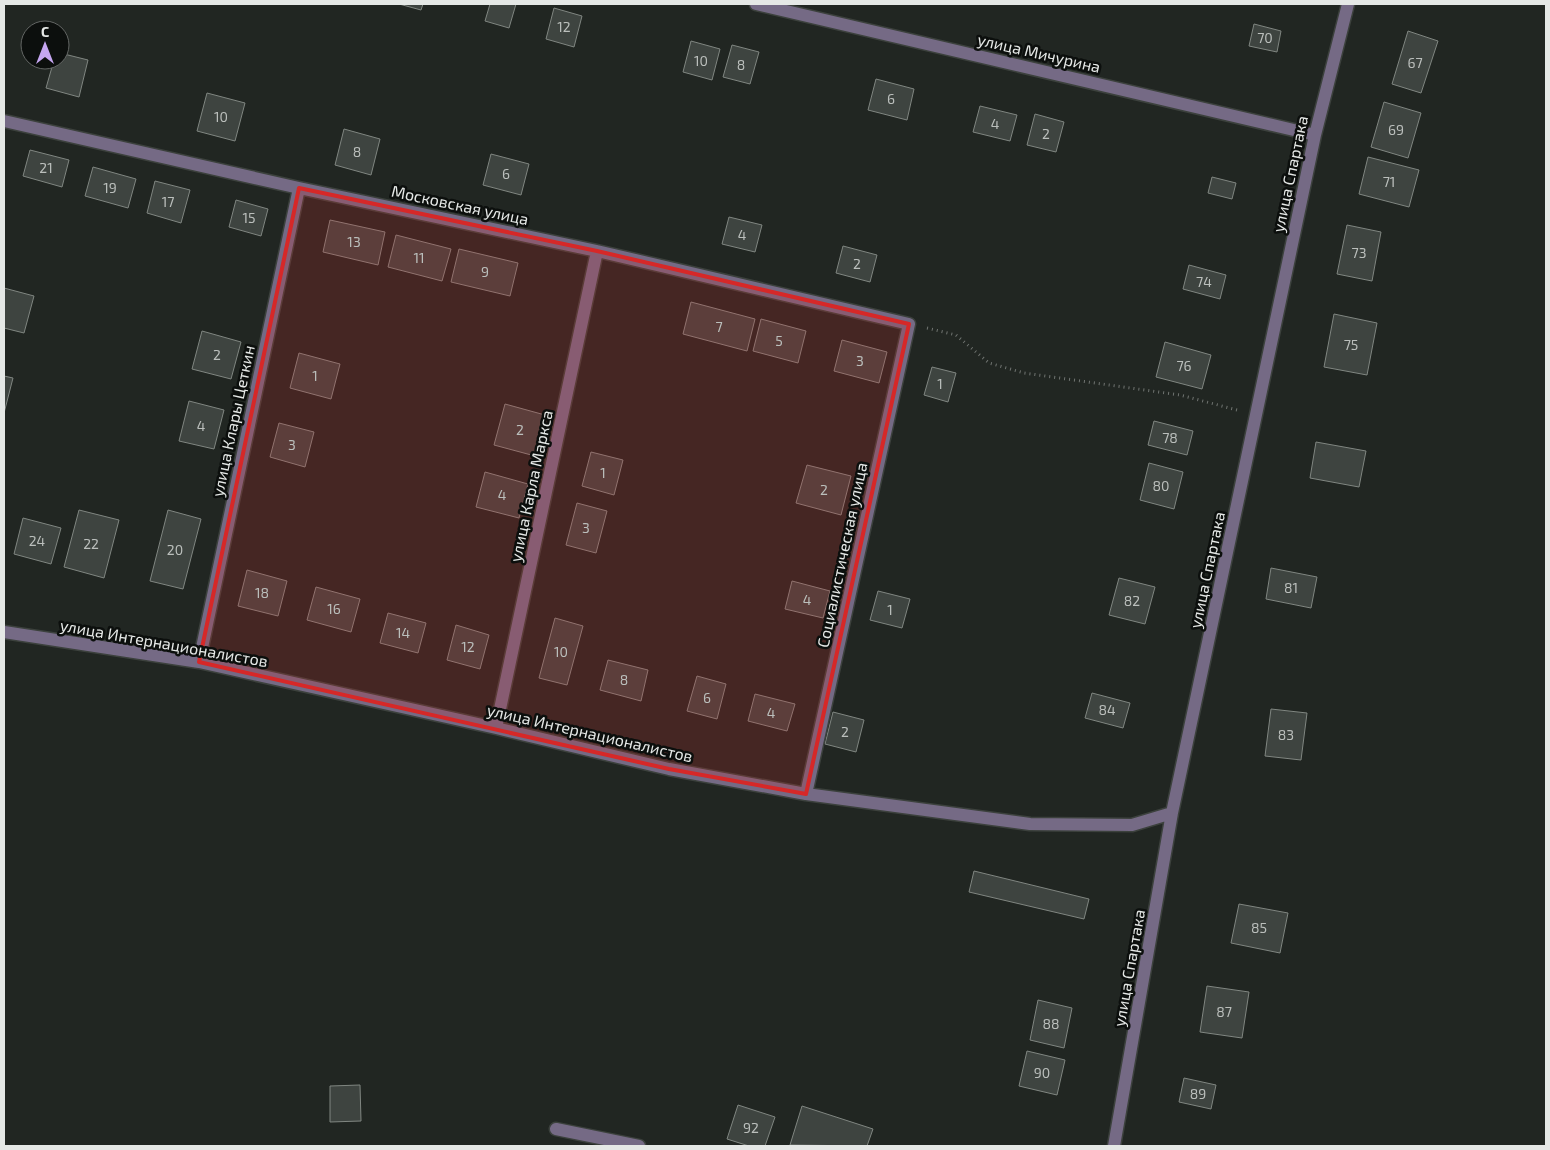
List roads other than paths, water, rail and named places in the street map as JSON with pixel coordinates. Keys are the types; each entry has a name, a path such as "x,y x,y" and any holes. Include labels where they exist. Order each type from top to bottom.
{"street":[{"name":"улица Мичурина","path":"756,4 1315,134"},
{"name":"улица Спартака","path":"1114,1146 1172,814 1315,134 1348,4"},
{"name":"Московская улица","path":"4,121 299,188 597,251 909,324"},
{"name":"улица Клары Цеткин","path":"199,662 299,188"},
{"name":"улица Карла Маркса","path":"496,728 597,251"},
{"name":"Социалистическая улица","path":"806,794 909,324"},
{"name":"улица Интернационалистов","path":"4,632 199,662 496,728 669,769 806,794 1030,824 1132,825 1172,814"},
{"path":"556,1129 639,1146"}]}
